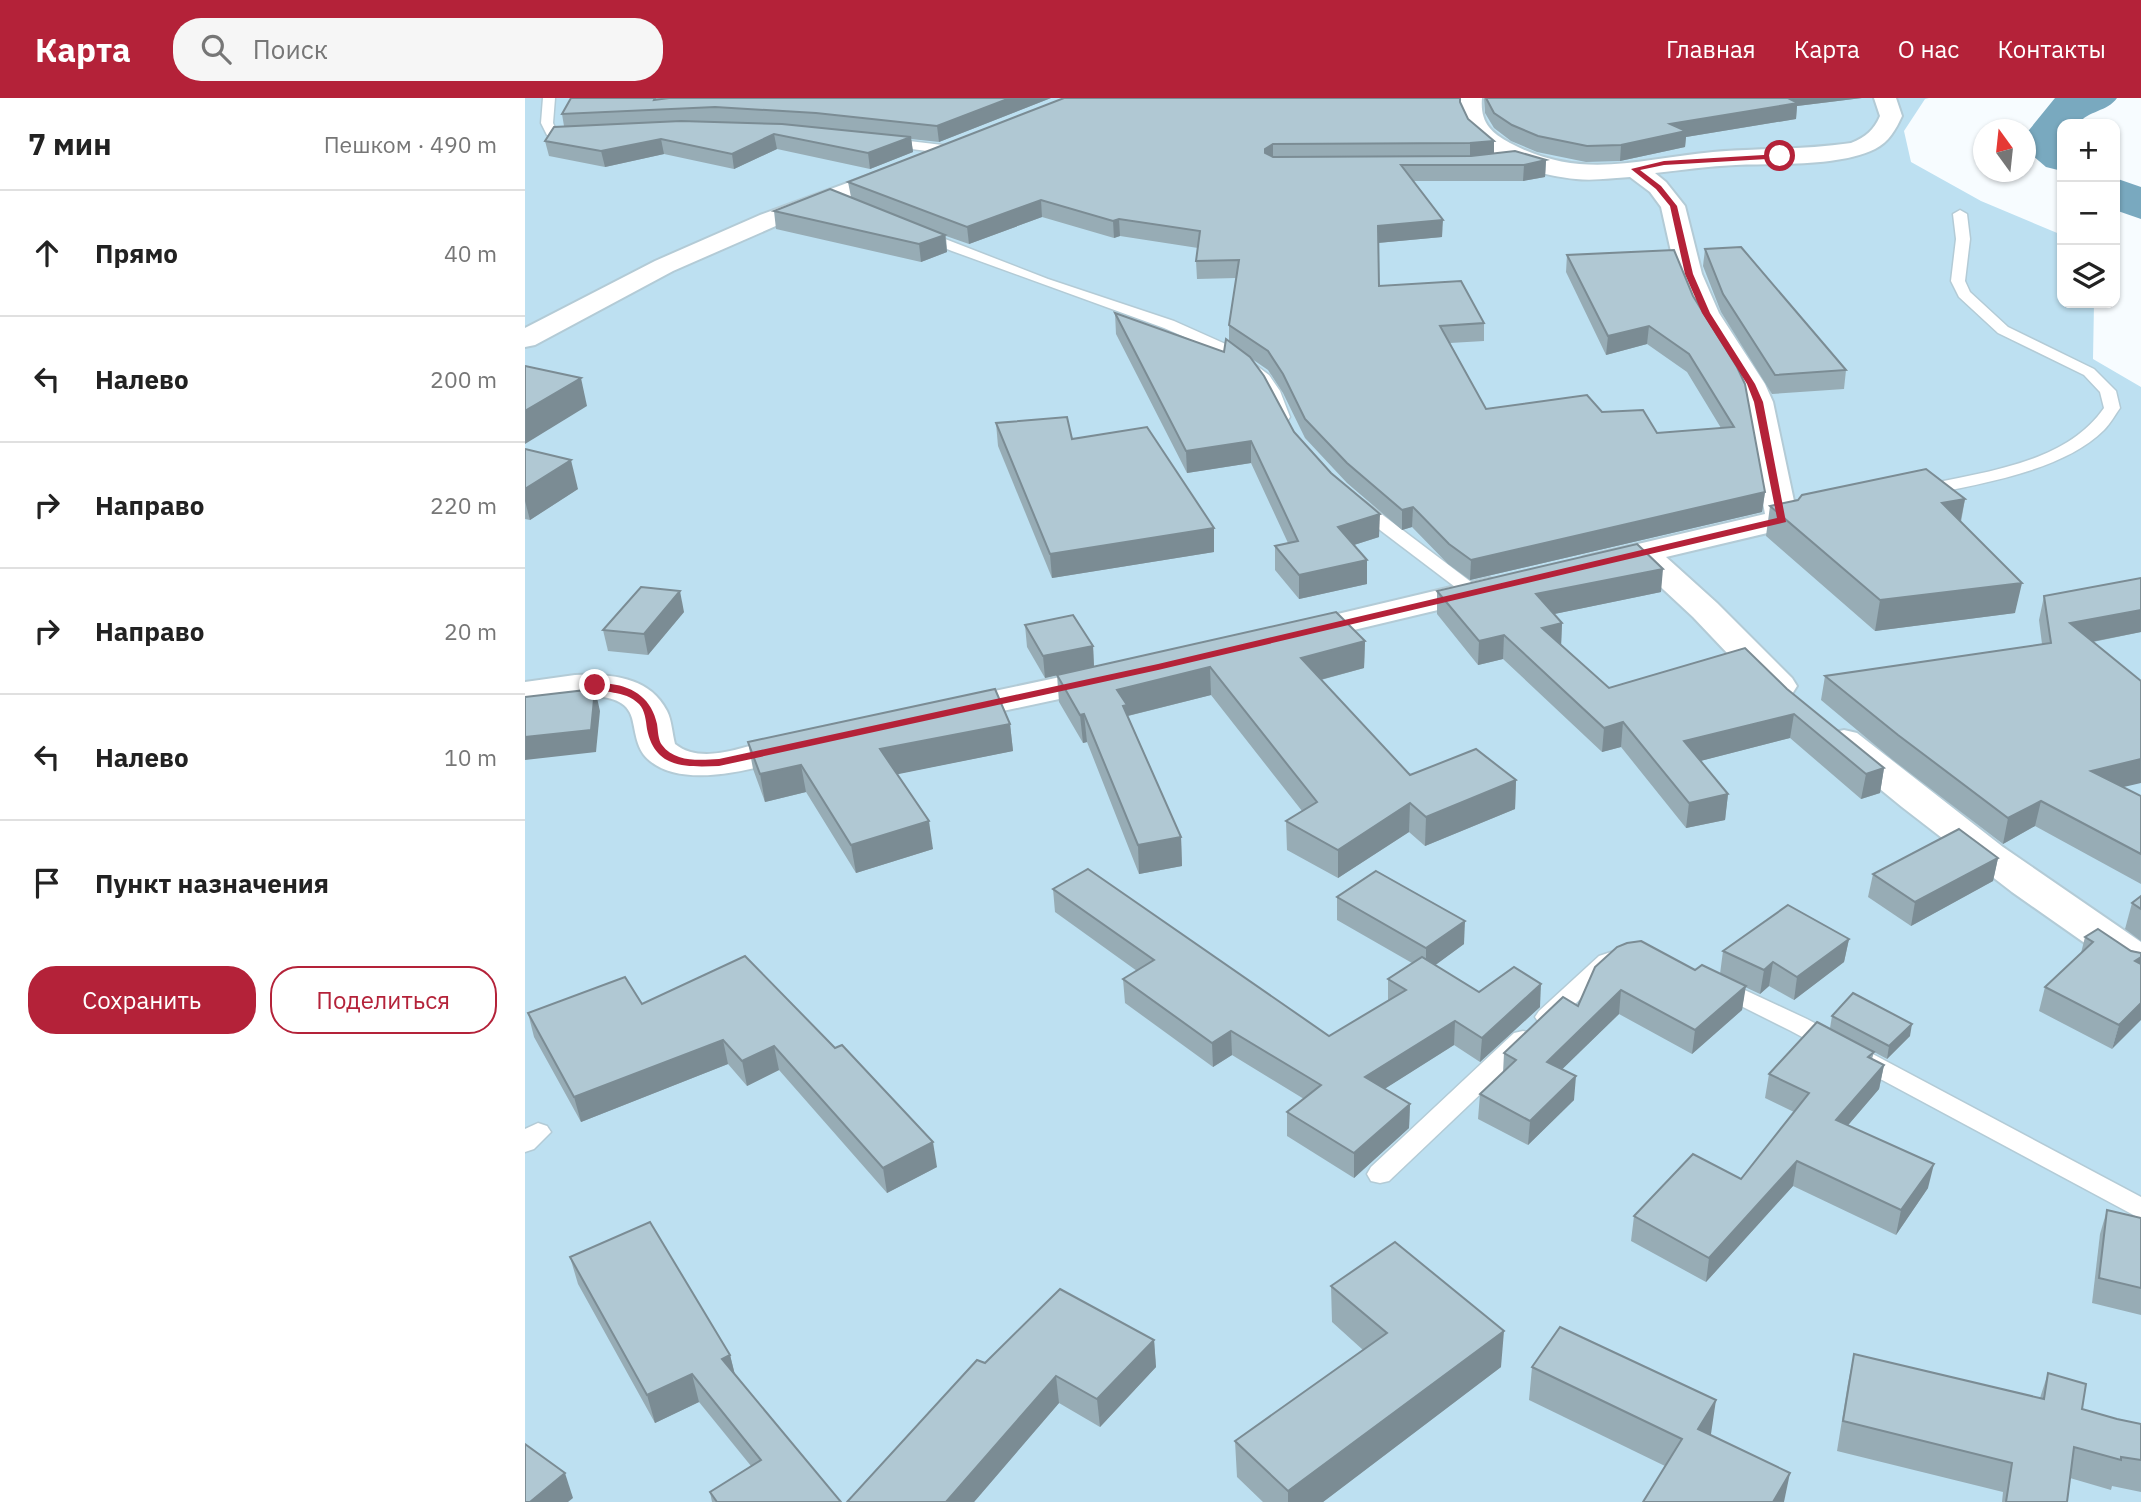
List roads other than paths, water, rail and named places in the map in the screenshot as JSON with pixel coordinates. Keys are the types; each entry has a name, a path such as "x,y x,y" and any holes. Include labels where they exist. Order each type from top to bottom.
{"street":[{"path":"1471,98 1469,114 1478,130 1520,160 1580,174 1635,169 1664,163 1854,149 1867,145 1884,134 1891,116 1885,98"},
{"path":"525,339 664,266 829,197 974,141"},
{"path":"1565,571 1789,519 1755,393 1706,313 1689,274 1673,206 1658,187 1635,169"},
{"path":"1643,553 1705,610 1775,682 1935,817 2071,916 2141,962"},
{"path":"1263,642 1512,583"},
{"path":"922,717 1145,670"},
{"path":"525,693 595,685 620,688 643,702 649,713 656,746 670,758 690,763 733,761 837,736"}],"lane":[{"path":"549,98 546,124 552,134 593,135"},
{"path":"873,141 951,150"},
{"path":"1495,163 1520,160"},
{"path":"829,197 854,207"},
{"path":"1900,495 1992,476 2051,455 2100,426 2112,408 2108,390 2089,372 2003,330 1964,294 1958,281 1963,239 1959,214"},
{"path":"904,227 999,265 1145,316 1225,350 1265,378 1288,429"},
{"path":"1347,495 1473,592"},
{"path":"1380,1174 1607,961 1638,954"},
{"path":"1704,979 1799,1025 2141,1209"}],"waterway":[{"path":"2060,119 2070,107 2096,98"},
{"path":"2057,123 2042,142 2057,154"},
{"path":"2120,194 2141,205"}]}
